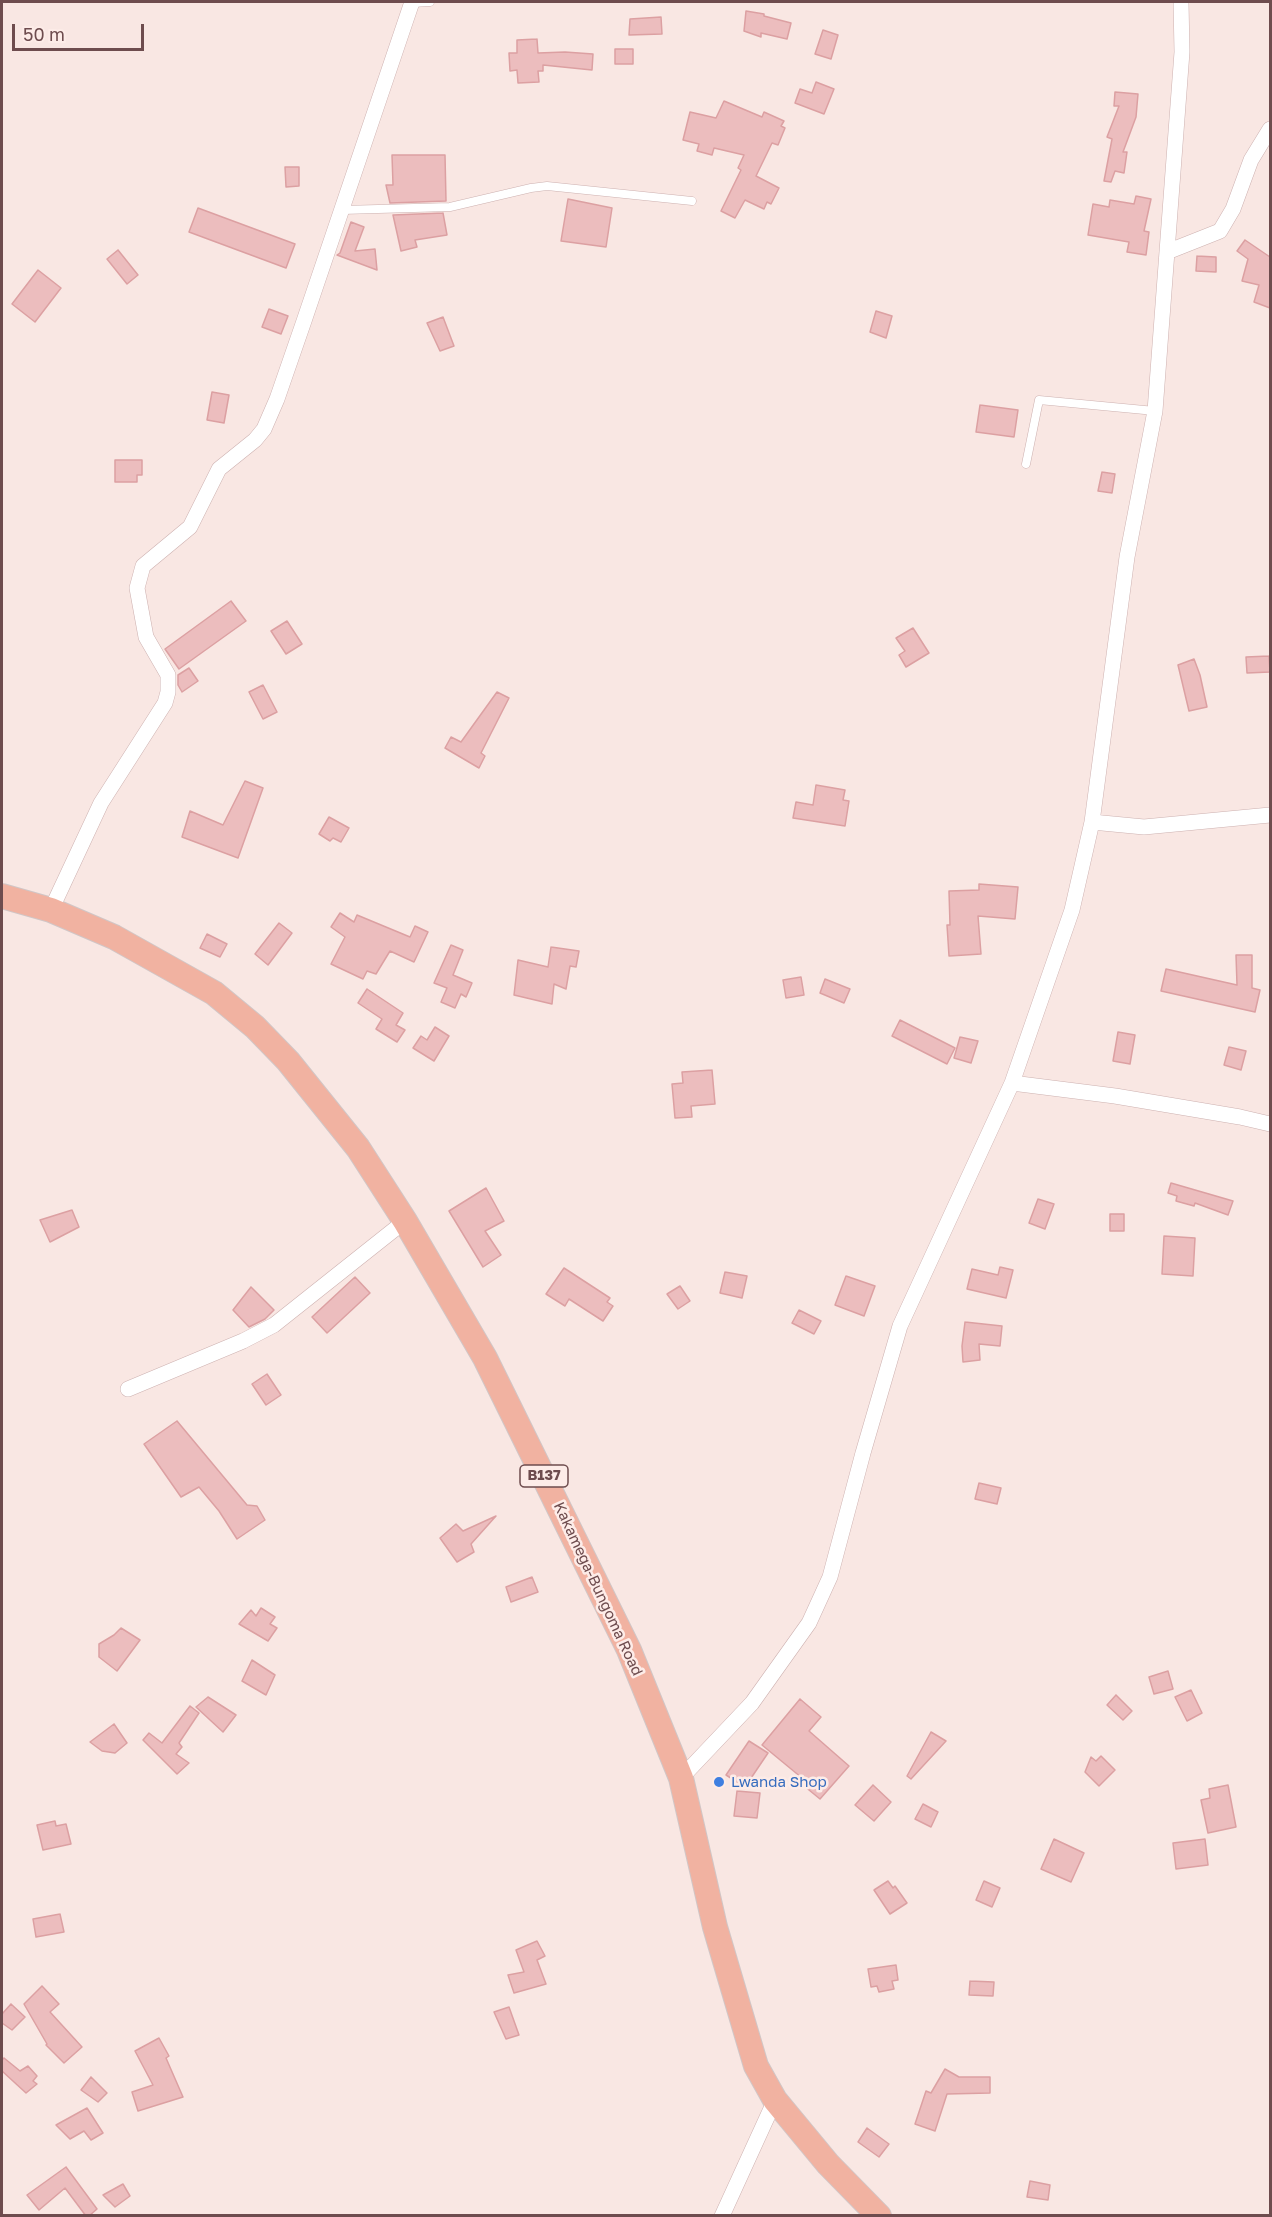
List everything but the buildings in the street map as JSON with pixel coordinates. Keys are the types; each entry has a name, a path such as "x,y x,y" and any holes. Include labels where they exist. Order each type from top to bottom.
{"main road":[{"name":"Kakamega-Bungoma Road","path":"2,896 51,910 114,937 214,993 255,1027 316,1093 358,1148 405,1221 485,1358 629,1650 681,1778 715,1927 756,2066 775,2100 828,2164 879,2216"}],"street":[{"path":"51,910 101,803 165,703 168,692 168,675 146,637 137,588 143,566 190,527 219,469 255,440 264,429 281,388 412,2"},
{"path":"681,1778 752,1703 809,1623 830,1577 900,1326 1012,1083 1072,910 1092,822 1127,557 1155,411 1182,52 1181,2"},
{"path":"1167,252 1220,231 1233,209 1251,159 1270,129"},
{"path":"1092,822 1144,826 1270,815"},
{"path":"1012,1083 1115,1096 1270,1124"},
{"path":"128,1389 243,1341 274,1325 405,1221"},
{"path":"722,2216 775,2100"}],"lane":[{"path":"412,2 430,2"},
{"path":"342,210 450,207 547,186 692,201"},
{"path":"1026,464 1039,400 1155,411"}],"place":[{"name":"Lwanda Shop","path":"719,1782"}]}
